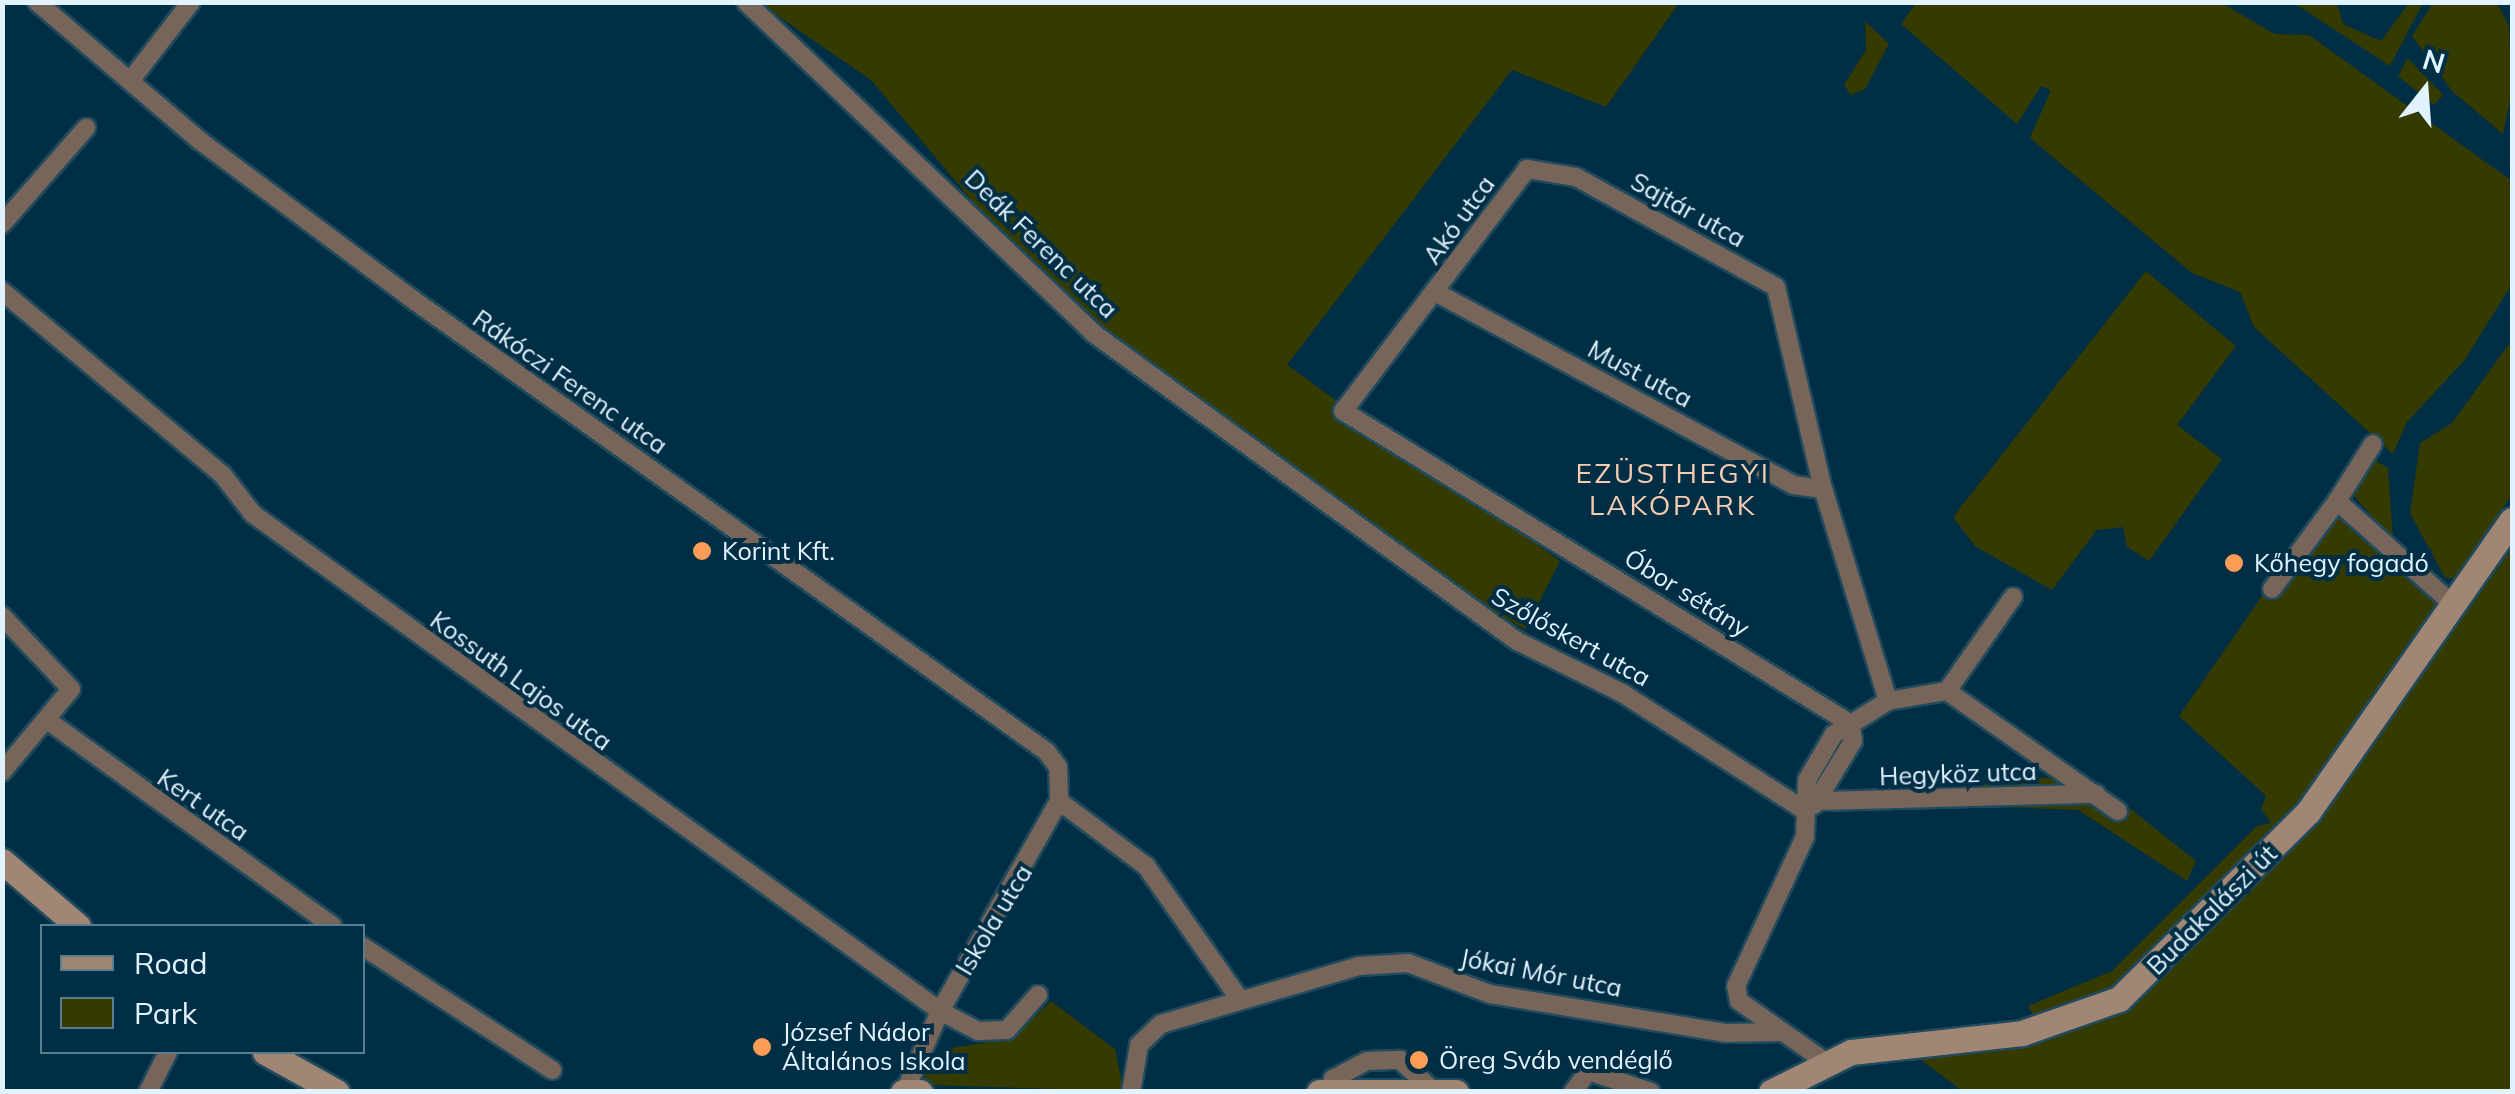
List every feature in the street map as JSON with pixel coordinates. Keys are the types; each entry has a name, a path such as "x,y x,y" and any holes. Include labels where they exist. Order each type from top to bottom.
{"main road":[{"name":"Budakalászi út","path":"1771,1092 1822,1060 2022,1033 2119,999 2308,812 2456,606 2512,520"},
{"path":"2,861 76,924"},
{"path":"269,1054 338,1092"},
{"path":"1334,1091 1428,1086 1456,1092"}],"street":[{"name":"Rákóczi Ferenc utca","path":"37,2 130,81 564,412 1022,730 1058,767 1059,801"},
{"path":"130,81 191,2"},
{"name":"Deák Ferenc utca","path":"746,2 924,164 1075,318 1317,502"},
{"path":"2,224 86,128"},
{"name":"Akó utca","path":"1436,293 1528,169 1576,176"},
{"name":"Sajtár utca","path":"1576,176 1776,287 1823,489"},
{"name":"Kossuth Lajos utca","path":"2,291 222,474 253,514 940,1011 978,1031 1007,1030 1038,995"},
{"name":"Óbor sétány","path":"1436,293 1343,411 1852,724"},
{"name":"Must utca","path":"1436,293 1793,485 1823,489"},
{"path":"2272,589 2337,501 2372,444"},
{"path":"1823,489 1888,701"},
{"path":"2337,501 2456,606"},
{"name":"Szőlőskert utca","path":"1317,502 1517,642 1622,693 1813,806"},
{"path":"1822,1060 1740,1001 1736,986 1805,837 1813,806 1853,741 1852,724 1888,701 1948,690 2014,597"},
{"path":"2,616 71,689 2,772"},
{"path":"1948,690 1997,734 2118,811"},
{"name":"Kert utca","path":"47,720 330,924"},
{"name":"Hegyköz utca","path":"1813,806 2096,794"},
{"path":"1059,801 1146,866 1238,997"},
{"name":"Iskola utca","path":"910,1091 940,1011 1059,801"},
{"path":"365,948 552,1070"},
{"name":"Jókai Mór utca","path":"1132,1092 1131,1066 1152,1031 1238,997 1408,962 1490,994 1725,1033 1782,1032"},
{"path":"148,1092 167,1054"},
{"path":"1572,1092 1588,1071 1650,1092"}],"green space":[{"path":"2220,2 2275,34 2309,35 2512,181 2512,284 2464,361 2407,422 2393,454 2254,327 2240,292 2192,273 2030,138 2051,90 2041,86 2017,124 1901,24 1916,3"},
{"path":"759,3 1679,3 1606,107 1512,70 1287,365 1560,561 1525,630 1317,503 1037,279 871,80"},
{"path":"2294,3 2337,3 2343,24 2381,41 2409,3 2423,3 2390,66"},
{"path":"2433,3 2497,3 2509,26 2512,92 2503,134 2452,91 2412,36"},
{"path":"1865,21 1889,44 1865,89 1851,95 1844,85 1866,50"},
{"path":"2408,58 2443,95 2434,105 2398,76"},
{"path":"2146,271 2236,346 2177,425 2222,459 2149,561 2127,547 2123,527 2097,530 2052,590 1975,546 1953,517"},
{"path":"2512,340 2512,494 2459,578 2445,578 2410,513 2420,443 2452,423"},
{"path":"2371,458 2388,468 2393,540 2353,495"},
{"path":"2337,511 2435,596 2435,616 2321,816 2512,548 2512,1091 1962,1091 1890,1036 2068,1013 2079,1004 2033,1015 2028,1006 2112,971 2257,826 2271,823 2261,809 2266,796 2179,716 2262,596"},
{"path":"2066,776 2123,803 2196,861 2187,881 2078,810 1974,806 1973,785"},
{"path":"1051,1001 1115,1049 1124,1091 928,1085 922,1073 945,1049 1013,1038"}],"place":[{"name":"Korint Kft.","path":"702,551"},
{"name":"Kőhegy fogadó","path":"2234,563"},
{"name":"József Nádor Általános Iskola","path":"762,1047"},
{"name":"Öreg Sváb vendéglő","path":"1419,1060"}],"district":[{"name":"EZÜSTHEGYI LAKÓPARK","path":"1673,489"}]}
